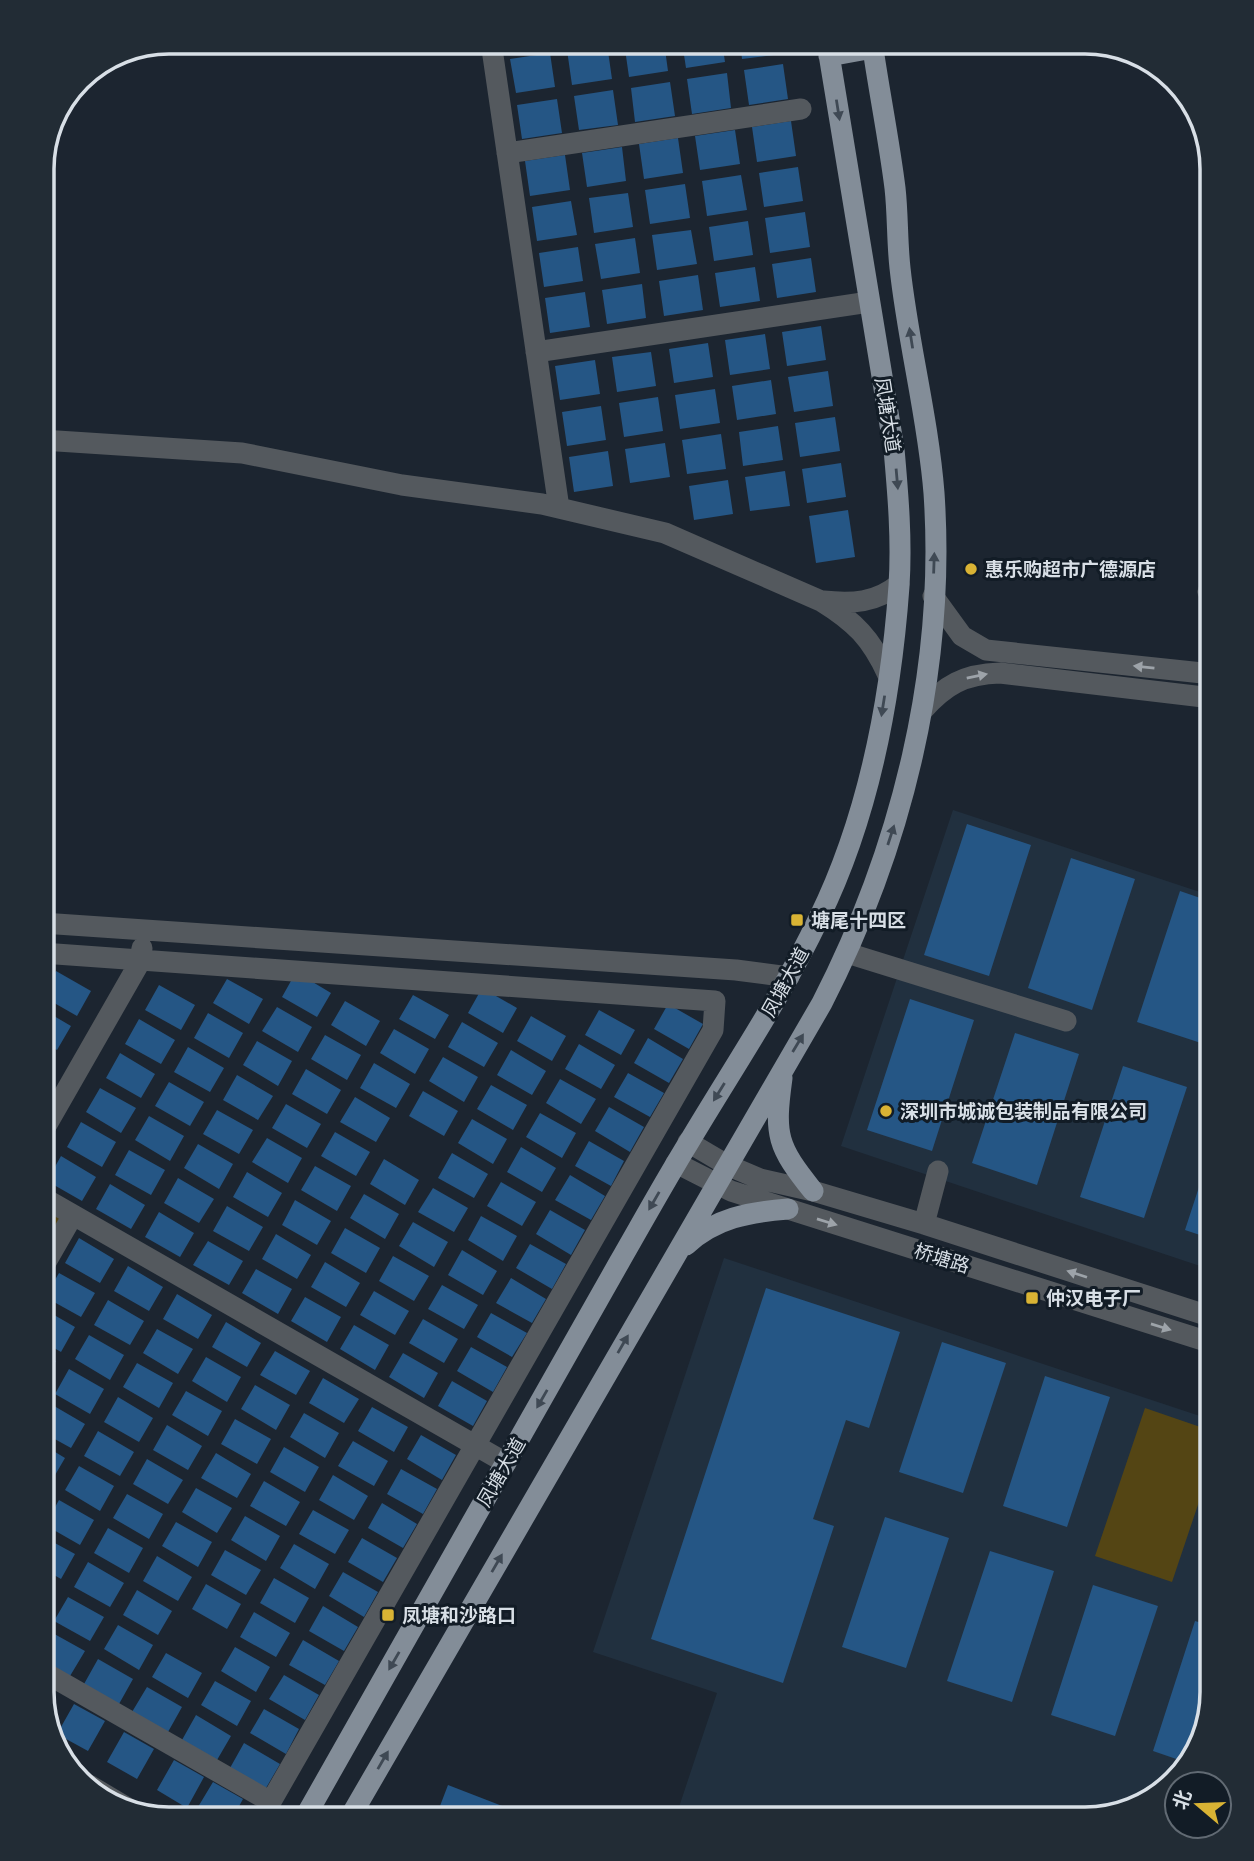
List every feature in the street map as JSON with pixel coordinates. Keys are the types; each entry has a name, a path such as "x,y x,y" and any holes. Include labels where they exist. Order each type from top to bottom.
{"main road":[{"name":"凤塘大道","path":"311,1807 688,1142 789,977 821,915 843,863 873,758 888,675 899,584 898,497 894,449 829,54"},
{"name":"凤塘大道","path":"356,1807 822,1003 848,953 896,819 922,711 933,596 935,532 930,455 900,268 895,189 874,54"},
{"path":"783,1068 778,1105 782,1146 788,1159 813,1191"},
{"path":"674,1255 701,1231 723,1220 743,1214 788,1209"}],"street":[{"path":"493,54 559,508"},
{"path":"507,153 801,109"},
{"path":"536,352 869,302"},
{"path":"54,441 242,453 402,485 559,508 665,533 821,601 859,628 870,640 888,675"},
{"path":"821,601 865,601 881,597 899,584"},
{"path":"933,596 962,636 986,650 1200,673"},
{"path":"922,711 938,692 955,682 984,673 1200,697"},
{"path":"54,924 736,970 789,977"},
{"path":"54,1112 141,960 143,930"},
{"path":"848,953 1066,1021"},
{"path":"54,954 715,1001 713,1030 268,1807"},
{"name":"桥塘路","path":"688,1142 727,1165 760,1179 813,1191 924,1224 1200,1313"},
{"name":"桥塘路","path":"676,1163 715,1185 1200,1339"},
{"path":"924,1224 939,1171"},
{"path":"54,1204 506,1463"},
{"path":"54,1248 73,1215"},
{"path":"54,1678 261,1807"}],"shaded area":[{"path":"953,810 1200,892 1200,1266 841,1146"},
{"path":"54,1214 62,1218 54,1232"},
{"path":"724,1258 1200,1416 1199,1707 1191,1736 1176,1762 1169,1770 1163,1770 1163,1776 1155,1783 1142,1791 1115,1803 1085,1807 679,1807 717,1693 593,1652"},
{"path":"1145,1408 1200,1427 1200,1499 1172,1582 1095,1556"}],"building":[{"path":"550,54 555,87 516,93 510,59"},
{"path":"568,54 608,54 612,79 572,85"},
{"path":"626,54 666,54 668,71 629,77"},
{"path":"684,54 724,54 725,62 686,68"},
{"path":"741,54 782,54 742,59"},
{"path":"783,64 788,99 749,105 744,70"},
{"path":"727,73 731,108 692,114 687,79"},
{"path":"670,82 675,116 635,122 631,88"},
{"path":"613,90 618,125 579,130 574,96"},
{"path":"557,99 562,133 522,139 517,105"},
{"path":"791,121 796,156 757,162 752,127"},
{"path":"735,130 740,164 700,170 695,136"},
{"path":"678,138 683,173 644,179 639,144"},
{"path":"622,147 626,181 587,187 582,153"},
{"path":"565,155 570,190 530,196 525,161"},
{"path":"798,167 803,201 764,207 759,173"},
{"path":"741,175 747,210 707,216 702,181"},
{"path":"685,184 690,218 650,224 645,190"},
{"path":"628,193 633,227 594,233 589,198"},
{"path":"571,201 577,235 537,241 532,207"},
{"path":"805,212 810,247 770,253 765,218"},
{"path":"748,221 753,255 714,261 709,227"},
{"path":"691,230 697,264 657,270 652,235"},
{"path":"635,238 640,273 601,279 595,244"},
{"path":"578,247 583,281 544,287 539,253"},
{"path":"811,258 816,292 777,298 772,264"},
{"path":"755,267 760,301 720,307 715,273"},
{"path":"698,275 703,310 664,316 659,281"},
{"path":"642,284 646,318 607,324 602,290"},
{"path":"585,292 590,327 550,333 545,298"},
{"path":"821,326 826,360 787,366 782,332"},
{"path":"765,334 770,369 730,375 725,340"},
{"path":"708,343 713,377 674,383 669,349"},
{"path":"651,352 656,386 617,392 612,357"},
{"path":"595,360 600,394 560,400 555,366"},
{"path":"828,371 833,406 794,412 788,377"},
{"path":"771,380 776,414 737,420 732,386"},
{"path":"715,389 720,423 680,429 675,395"},
{"path":"658,397 663,431 624,437 619,403"},
{"path":"601,406 606,440 567,446 562,412"},
{"path":"835,417 840,451 800,457 795,423"},
{"path":"778,426 783,460 743,466 739,432"},
{"path":"721,434 726,469 687,474 682,440"},
{"path":"665,443 670,477 630,483 625,449"},
{"path":"608,451 613,486 574,492 569,457"},
{"path":"841,463 846,497 807,503 802,469"},
{"path":"785,471 790,506 750,511 745,477"},
{"path":"728,480 733,514 694,520 689,486"},
{"path":"848,510 855,557 816,563 809,516"},
{"path":"967,824 1031,845 989,976 924,955"},
{"path":"1071,858 1135,879 1092,1010 1028,988"},
{"path":"1180,891 1200,898 1200,1043 1137,1022"},
{"path":"56,971 91,991 77,1016 54,1003"},
{"path":"296,972 331,993 317,1017 282,997"},
{"path":"227,979 263,999 249,1024 213,1003"},
{"path":"159,985 195,1005 181,1030 145,1010"},
{"path":"482,988 517,1008 503,1033 468,1013"},
{"path":"413,995 449,1015 435,1039 399,1019"},
{"path":"910,999 974,1020 932,1151 867,1130"},
{"path":"345,1001 380,1021 366,1046 331,1025"},
{"path":"668,1004 703,1024 689,1049 654,1029"},
{"path":"277,1007 312,1027 298,1052 262,1031"},
{"path":"599,1010 635,1030 621,1055 585,1035"},
{"path":"208,1013 243,1033 229,1058 194,1038"},
{"path":"54,1016 71,1026 57,1050 54,1048"},
{"path":"531,1016 566,1036 552,1061 517,1041"},
{"path":"139,1019 175,1040 161,1064 125,1044"},
{"path":"462,1022 498,1043 484,1067 448,1047"},
{"path":"394,1029 429,1049 415,1074 380,1053"},
{"path":"1015,1033 1079,1054 1037,1185 972,1163"},
{"path":"325,1035 361,1055 347,1080 311,1059"},
{"path":"648,1038 683,1059 669,1083 634,1063"},
{"path":"257,1041 292,1061 278,1086 243,1065"},
{"path":"579,1044 615,1065 601,1089 565,1069"},
{"path":"188,1047 224,1068 210,1092 174,1072"},
{"path":"511,1050 546,1071 532,1095 497,1075"},
{"path":"120,1053 155,1074 141,1098 106,1078"},
{"path":"443,1057 478,1077 464,1102 429,1081"},
{"path":"374,1063 410,1084 396,1108 360,1088"},
{"path":"1123,1066 1187,1087 1144,1218 1080,1197"},
{"path":"306,1069 341,1090 327,1114 292,1094"},
{"path":"628,1073 664,1093 650,1117 614,1097"},
{"path":"237,1075 273,1096 258,1120 223,1100"},
{"path":"560,1079 596,1099 581,1124 546,1103"},
{"path":"169,1082 204,1102 190,1126 155,1106"},
{"path":"491,1085 527,1105 513,1130 477,1109"},
{"path":"100,1088 136,1108 121,1133 86,1112"},
{"path":"423,1091 458,1111 444,1136 409,1116"},
{"path":"355,1097 390,1118 376,1142 340,1122"},
{"path":"286,1104 321,1124 307,1148 272,1128"},
{"path":"609,1107 644,1127 630,1152 595,1131"},
{"path":"217,1110 253,1130 239,1154 203,1134"},
{"path":"540,1113 576,1133 562,1158 526,1137"},
{"path":"149,1116 184,1136 170,1161 135,1140"},
{"path":"472,1119 507,1139 493,1164 458,1143"},
{"path":"81,1122 116,1142 102,1167 67,1147"},
{"path":"335,1132 370,1152 356,1176 321,1156"},
{"path":"267,1138 302,1158 288,1183 252,1162"},
{"path":"589,1141 624,1161 611,1186 575,1166"},
{"path":"198,1144 233,1164 219,1189 184,1168"},
{"path":"521,1147 556,1168 542,1192 507,1172"},
{"path":"129,1150 165,1170 151,1195 115,1175"},
{"path":"452,1153 488,1174 474,1198 438,1178"},
{"path":"61,1156 96,1177 82,1201 54,1185 54,1168"},
{"path":"384,1159 419,1180 405,1205 370,1184"},
{"path":"315,1166 351,1186 337,1211 301,1190"},
{"path":"247,1172 282,1193 268,1217 233,1197"},
{"path":"570,1175 605,1196 591,1220 555,1200"},
{"path":"178,1178 214,1199 199,1223 164,1203"},
{"path":"501,1182 536,1202 522,1226 487,1206"},
{"path":"110,1184 145,1205 131,1229 96,1209"},
{"path":"1200,1184 1200,1235 1185,1230"},
{"path":"433,1188 468,1208 454,1232 418,1212"},
{"path":"364,1194 399,1214 385,1239 350,1218"},
{"path":"295,1200 331,1221 317,1245 282,1225"},
{"path":"227,1206 263,1227 249,1251 213,1231"},
{"path":"550,1210 585,1230 571,1255 536,1234"},
{"path":"159,1212 194,1233 180,1257 145,1237"},
{"path":"481,1216 517,1236 503,1261 468,1240"},
{"path":"413,1222 448,1242 434,1267 399,1246"},
{"path":"345,1228 380,1248 366,1273 331,1253"},
{"path":"276,1234 311,1255 297,1279 262,1259"},
{"path":"79,1238 114,1259 100,1283 65,1263"},
{"path":"208,1241 243,1261 229,1285 193,1265"},
{"path":"530,1244 566,1264 552,1289 516,1268"},
{"path":"462,1250 497,1271 483,1295 448,1275"},
{"path":"393,1256 429,1276 414,1301 379,1281"},
{"path":"325,1262 360,1283 346,1307 311,1287"},
{"path":"128,1266 163,1287 149,1311 114,1291"},
{"path":"256,1269 292,1289 278,1314 242,1293"},
{"path":"59,1273 95,1293 81,1317 54,1302 54,1282"},
{"path":"511,1278 546,1299 532,1323 496,1303"},
{"path":"442,1285 478,1305 464,1329 428,1309"},
{"path":"766,1288 900,1332 869,1428 846,1420 813,1519 834,1526 783,1683 651,1639"},
{"path":"374,1291 409,1311 395,1335 360,1315"},
{"path":"177,1294 212,1315 198,1339 163,1319"},
{"path":"305,1297 341,1317 327,1342 291,1321"},
{"path":"108,1300 144,1321 130,1345 94,1325"},
{"path":"491,1313 527,1333 512,1357 477,1337"},
{"path":"54,1315 75,1327 61,1352 54,1348"},
{"path":"423,1319 458,1339 444,1363 409,1343"},
{"path":"226,1322 261,1343 247,1367 212,1347"},
{"path":"354,1325 389,1345 375,1370 340,1349"},
{"path":"157,1329 193,1349 178,1374 143,1353"},
{"path":"89,1335 124,1355 110,1380 75,1359"},
{"path":"942,1342 1006,1363 963,1493 899,1472"},
{"path":"471,1347 507,1367 493,1392 457,1371"},
{"path":"275,1351 310,1371 296,1395 260,1375"},
{"path":"403,1353 438,1373 424,1398 389,1377"},
{"path":"206,1357 241,1377 227,1402 192,1381"},
{"path":"137,1363 173,1383 159,1408 123,1387"},
{"path":"69,1369 104,1389 90,1414 55,1394"},
{"path":"1045,1376 1110,1397 1067,1527 1003,1506"},
{"path":"323,1378 359,1399 344,1423 309,1403"},
{"path":"452,1381 487,1401 473,1426 438,1406"},
{"path":"255,1385 290,1405 276,1430 241,1409"},
{"path":"186,1391 222,1411 208,1436 172,1415"},
{"path":"118,1397 153,1418 139,1442 104,1422"},
{"path":"54,1406 85,1424 71,1448 54,1439"},
{"path":"372,1407 408,1427 394,1452 358,1431"},
{"path":"304,1413 339,1433 325,1458 290,1437"},
{"path":"235,1419 271,1439 257,1464 221,1444"},
{"path":"167,1425 202,1446 188,1470 153,1450"},
{"path":"98,1431 134,1452 120,1476 84,1456"},
{"path":"421,1435 456,1455 442,1480 407,1459"},
{"path":"353,1441 388,1461 374,1486 338,1466"},
{"path":"284,1447 319,1467 305,1492 270,1472"},
{"path":"54,1451 65,1458 54,1477"},
{"path":"216,1453 251,1474 237,1498 201,1478"},
{"path":"147,1459 183,1480 168,1504 133,1484"},
{"path":"79,1466 114,1486 100,1511 65,1490"},
{"path":"401,1469 437,1489 423,1514 387,1494"},
{"path":"333,1475 368,1496 354,1520 319,1500"},
{"path":"264,1481 300,1502 286,1526 250,1506"},
{"path":"196,1488 232,1508 217,1533 182,1512"},
{"path":"127,1494 163,1514 149,1539 113,1518"},
{"path":"59,1500 94,1520 80,1545 54,1530 54,1509"},
{"path":"382,1503 417,1524 403,1548 368,1528"},
{"path":"313,1510 349,1530 335,1554 299,1534"},
{"path":"245,1516 280,1536 266,1561 231,1540"},
{"path":"885,1517 949,1538 906,1668 842,1647"},
{"path":"176,1522 212,1542 198,1567 162,1546"},
{"path":"108,1528 143,1548 129,1573 94,1553"},
{"path":"362,1538 397,1558 383,1582 348,1562"},
{"path":"54,1543 75,1554 61,1579 54,1575"},
{"path":"294,1544 329,1564 315,1589 280,1568"},
{"path":"225,1550 261,1570 246,1595 211,1575"},
{"path":"990,1551 1054,1571 1012,1702 947,1681"},
{"path":"157,1556 192,1577 178,1601 143,1581"},
{"path":"88,1562 124,1583 110,1607 74,1587"},
{"path":"343,1572 378,1592 364,1617 329,1596"},
{"path":"274,1578 309,1598 295,1623 260,1603"},
{"path":"206,1584 241,1604 227,1629 192,1609"},
{"path":"1093,1585 1158,1606 1115,1736 1051,1715"},
{"path":"137,1590 172,1611 158,1635 123,1615"},
{"path":"68,1597 104,1617 90,1641 54,1621"},
{"path":"323,1606 358,1627 344,1651 309,1631"},
{"path":"254,1612 290,1633 276,1657 240,1637"},
{"path":"1195,1621 1200,1622 1199,1707 1191,1736 1178,1759 1153,1751"},
{"path":"118,1625 153,1645 139,1670 104,1649"},
{"path":"54,1634 85,1651 70,1676 54,1667"},
{"path":"303,1640 339,1661 325,1685 289,1665"},
{"path":"235,1647 270,1667 256,1692 221,1671"},
{"path":"166,1653 202,1673 188,1698 152,1677"},
{"path":"98,1659 133,1679 119,1704 84,1684"},
{"path":"284,1675 319,1695 305,1720 269,1699"},
{"path":"215,1681 251,1701 237,1726 201,1705"},
{"path":"147,1687 182,1707 168,1732 132,1712"},
{"path":"74,1704 105,1721 88,1751 64,1738 60,1728"},
{"path":"264,1709 299,1729 286,1754 250,1733"},
{"path":"196,1715 231,1736 217,1760 182,1740"},
{"path":"124,1732 154,1749 137,1779 107,1762"},
{"path":"244,1743 280,1764 266,1788 230,1768"},
{"path":"174,1760 204,1777 188,1807 157,1790"},
{"path":"213,1782 243,1799 239,1807 198,1807"},
{"path":"448,1785 505,1807 440,1807"}],"place":[{"name":"惠乐购超市广德源店","path":"971,569"},
{"name":"塘尾十四区","path":"797,920"},
{"name":"深圳市城诚包装制品有限公司","path":"886,1111"},
{"name":"仲汉电子厂","path":"1032,1298"},
{"name":"凤塘和沙路口","path":"388,1615"}]}
